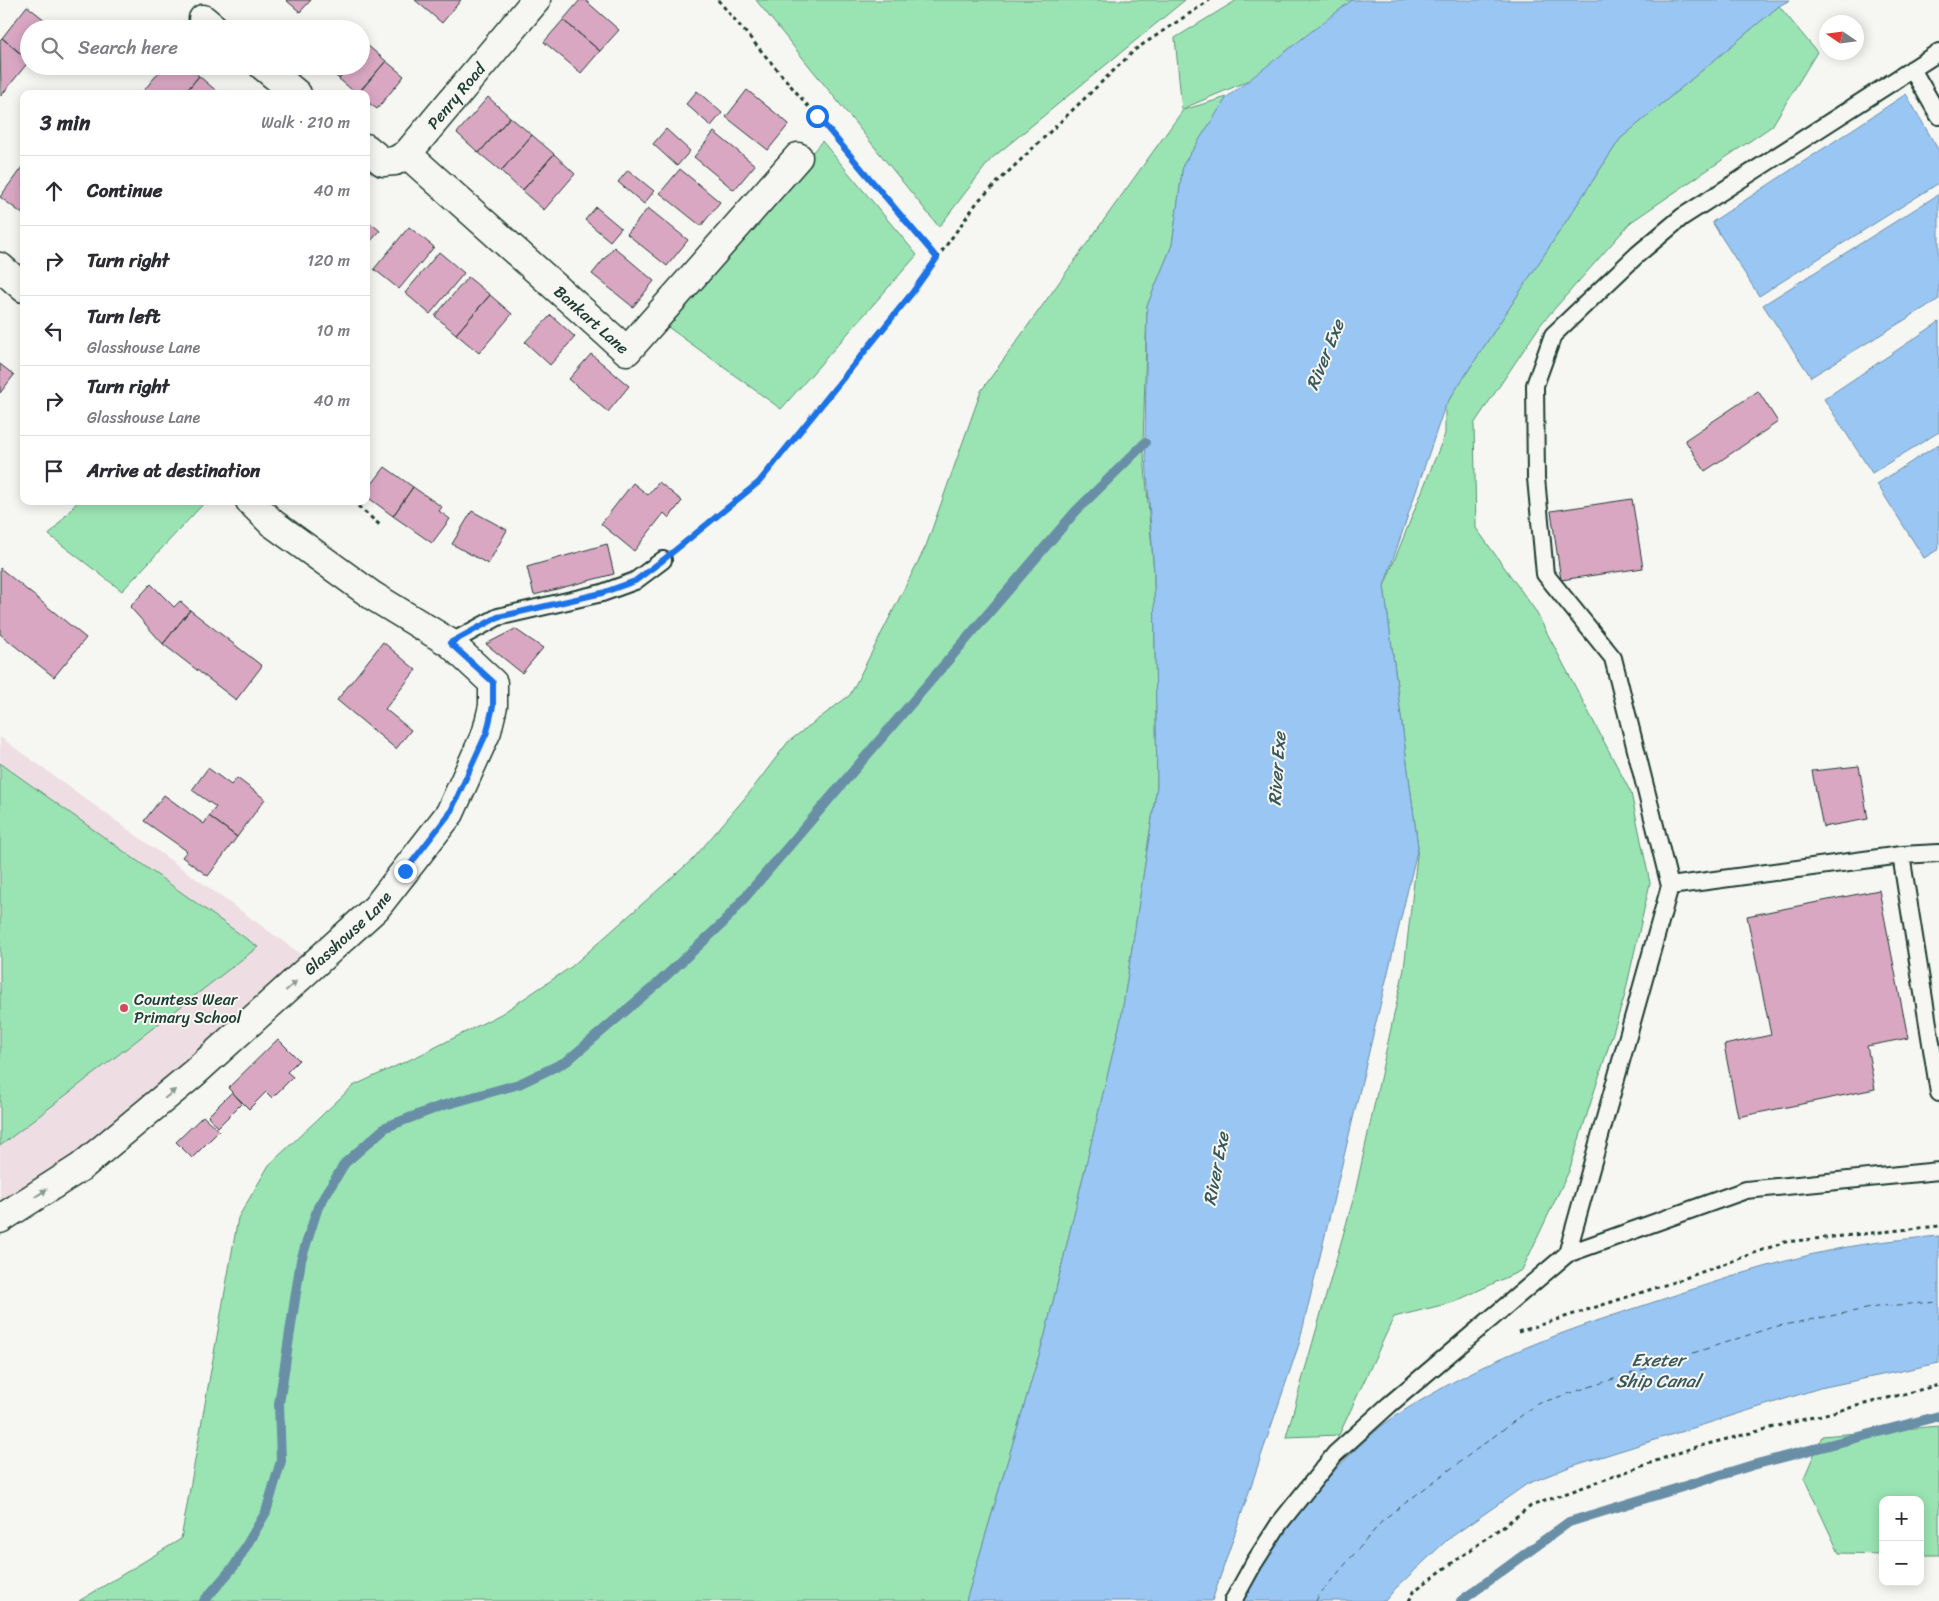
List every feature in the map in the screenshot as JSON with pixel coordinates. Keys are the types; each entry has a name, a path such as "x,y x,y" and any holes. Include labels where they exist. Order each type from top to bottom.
{"street":[{"name":"Penry Road","path":"407,154 536,0"},
{"path":"273,75 292,90"},
{"path":"370,151 383,162 395,161 407,154"},
{"name":"Bankart Lane","path":"407,154 627,351 798,157"},
{"path":"0,267 20,284"},
{"name":"Glasshouse Lane","path":"0,1219 81,1167 141,1118 193,1074 376,908 450,813 487,732 493,706 493,682 450,643 373,596 272,523 254,505"}],"lane":[{"path":"1567,1254 1670,886 1613,658 1546,574 1536,478 1534,385 1553,335 1638,254 1675,223 1939,52"},
{"path":"1912,69 1939,116"},
{"path":"450,643 498,617 602,593 635,581 663,560"},
{"path":"1670,886 1901,855 1939,853"},
{"path":"1901,855 1939,1093"},
{"path":"1233,1601 1279,1524 1335,1454 1389,1405 1567,1254 1746,1190 1939,1171"}],"path":[{"path":"718,0 937,258"},
{"path":"663,560 759,482 912,293 978,201 1136,49 1210,0"},
{"path":"357,505 381,526"},
{"path":"1509,1335 1674,1282 1785,1242 1939,1226"},
{"path":"1408,1601 1415,1590 1531,1506 1692,1448 1939,1385"}],"shaded area":[{"name":"Countess Wear Primary School","path":"0,737 306,958 114,1128 0,1210"}],"green space":[{"path":"756,0 1185,0 991,159 939,227"},
{"path":"1237,0 1359,0 1255,78 1182,109 1175,38"},
{"path":"1779,6 1817,52 1772,126 1631,222 1541,324 1474,424 1476,528 1535,610 1631,793 1650,883 1624,998 1569,1171 1522,1270 1454,1302 1394,1317 1339,1435 1286,1437 1355,1193 1404,969 1418,847 1384,586 1445,434 1445,406 1620,139"},
{"path":"1227,97 1183,165 1172,245 1147,306 1143,444 1154,573 1157,786 1121,1019 1045,1335 966,1601 79,1601 181,1539 238,1218 269,1165 353,1086 501,1014 571,967 693,859 750,792 788,742 850,695 926,546 981,391 1183,110"},
{"path":"822,141 917,255 781,409 668,327"},
{"path":"75,505 202,505 122,591 49,535"},
{"name":"Countess Wear Primary School","path":"0,763 258,947 0,1146"},
{"path":"1939,1426 1939,1555 1924,1555 1924,1496 1879,1496 1879,1554 1839,1553 1804,1478 1822,1436"}],"water":[{"name":"River Exe","path":"1352,0 1790,0 1779,6 1620,139 1445,406 1384,586 1418,847 1299,1344 1212,1601 966,1601 1045,1335 1121,1019 1157,786 1154,573 1145,443 1147,306 1172,245 1183,165 1227,97"},
{"path":"1906,94 1939,151 1939,183 1759,296 1712,222"},
{"path":"1939,194 1939,299 1811,377 1763,305"},
{"path":"1939,322 1939,432 1872,473 1824,399"},
{"path":"1939,444 1939,549 1924,558 1877,484"},
{"name":"Exeter Ship Canal","path":"1939,1236 1939,1363 1820,1388 1572,1466 1527,1484 1447,1540 1395,1589 1385,1601 1243,1601 1255,1578 1286,1530 1323,1483 1343,1462 1363,1442 1389,1421 1456,1380 1506,1356 1557,1335 1761,1268 1812,1254 1850,1247"}],"building":[{"path":"286,0 311,0 300,12"},
{"path":"415,0 461,0 442,23"},
{"path":"580,0 585,0 619,30 600,51 563,20"},
{"path":"27,6 45,20 20,20 20,53 2,38"},
{"path":"563,20 600,51 581,73 544,42"},
{"path":"2,38 20,53 20,72 1,96 0,40"},
{"path":"370,48 386,61 361,90 352,90 339,79 342,75 370,75"},
{"path":"386,61 404,76 377,109 370,104 370,90 361,90"},
{"path":"157,75 199,76 187,90 144,90"},
{"path":"199,76 215,90 187,90"},
{"path":"747,90 789,124 768,150 726,117"},
{"path":"697,91 722,113 711,126 686,104"},
{"path":"488,97 510,117 479,153 457,133"},
{"path":"510,117 532,135 501,171 479,153"},
{"path":"666,129 690,151 677,166 653,144"},
{"path":"714,132 755,165 734,190 694,157"},
{"path":"532,135 554,154 522,191 501,171"},
{"path":"554,154 575,174 544,210 522,191"},
{"path":"680,169 720,202 701,226 660,193"},
{"path":"20,170 20,212 0,197"},
{"path":"628,170 654,191 644,204 618,182"},
{"path":"596,207 621,228 610,241 585,220"},
{"path":"648,208 688,240 667,266 627,234"},
{"path":"370,222 380,231 370,242"},
{"path":"409,227 434,247 399,289 374,269"},
{"path":"614,247 654,281 633,307 592,274"},
{"path":"439,252 464,273 430,314 405,293"},
{"path":"468,277 490,295 456,334 435,316"},
{"path":"490,295 512,314 479,353 456,334"},
{"path":"551,315 575,337 550,365 525,342"},
{"path":"591,354 629,386 608,412 569,379"},
{"path":"0,364 14,375 0,393"},
{"path":"1758,391 1778,422 1705,471 1685,440"},
{"path":"385,467 413,487 393,516 370,499 370,487"},
{"path":"659,482 682,501 669,518 664,513 634,551 601,524 633,483 648,495"},
{"path":"413,487 442,507 439,511 450,519 432,543 393,516"},
{"path":"1632,499 1643,568 1561,580 1551,511"},
{"path":"472,511 507,530 488,564 452,544"},
{"path":"607,544 614,574 534,595 527,567"},
{"path":"0,568 86,638 54,677 0,634"},
{"path":"151,584 174,607 180,601 190,610 163,644 130,607"},
{"path":"190,610 262,666 236,700 163,644"},
{"path":"515,629 543,648 522,673 486,644"},
{"path":"383,642 416,670 385,709 411,730 396,749 337,700"},
{"path":"1859,766 1868,819 1823,827 1812,771"},
{"path":"208,768 231,785 237,778 265,799 237,837 209,816 216,807 192,790"},
{"path":"164,795 204,824 209,816 237,837 208,876 182,857 187,851 144,821"},
{"path":"1879,890 1908,1038 1867,1046 1875,1089 1738,1117 1724,1045 1771,1035 1747,916"},
{"path":"278,1039 299,1060 287,1072 293,1077 272,1098 266,1092 249,1109 228,1088"},
{"path":"232,1092 242,1103 218,1127 208,1116"},
{"path":"203,1116 219,1131 192,1158 176,1142"}],"waterway":[{"path":"204,1601 235,1565 266,1512 281,1461 279,1404 301,1260 318,1207 345,1163 386,1127 441,1106 519,1084 567,1061 657,984 723,923 1076,511 1145,443"},
{"path":"1461,1601 1569,1522 1753,1465 1939,1416"}],"ferry route":[{"path":"1316,1601 1319,1595 1384,1519 1537,1404 1773,1327 1882,1306 1939,1302"}],"place":[{"name":"Countess Wear Primary School","path":"124,1008"}],"route":[{"path":"405,871 450,813 487,732 493,706 493,682 450,643 498,617 602,593 635,581 663,560 759,482 912,293 937,258 817,116"}]}
